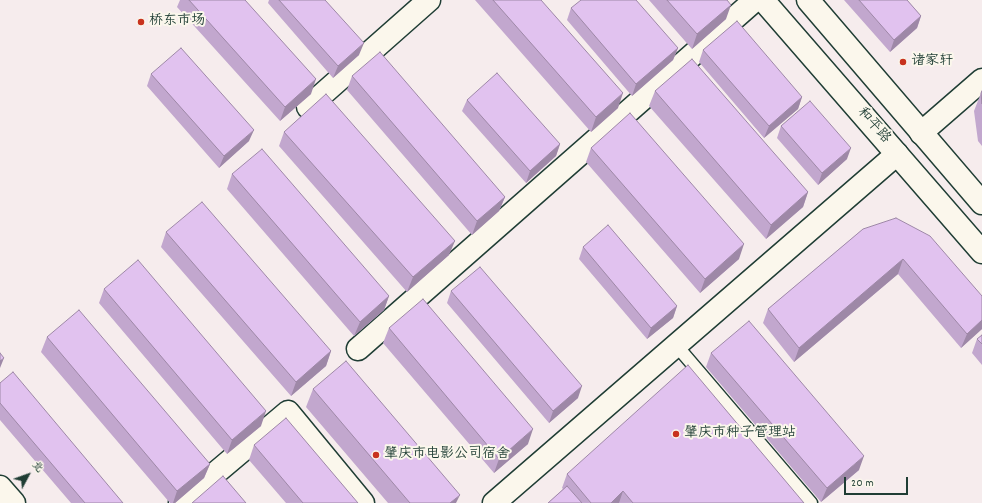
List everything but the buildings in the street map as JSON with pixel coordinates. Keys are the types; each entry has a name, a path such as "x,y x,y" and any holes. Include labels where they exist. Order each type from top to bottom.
{"street":[{"path":"308,107 429,0"},
{"path":"358,349 755,0"},
{"name":"和平路","path":"763,0 982,252"},
{"path":"808,0 982,203"},
{"path":"921,133 982,80"},
{"path":"494,503 897,154"},
{"path":"180,503 288,412 363,503"},
{"path":"0,487 14,503"}],"lane":[{"path":"676,345 811,503"}],"place":[{"name":"桥东市场","path":"141,22"},
{"name":"诸家轩","path":"903,62"},
{"name":"肇庆市种子管理站","path":"676,434"},
{"name":"肇庆市电影公司宿舍","path":"376,455"}]}
